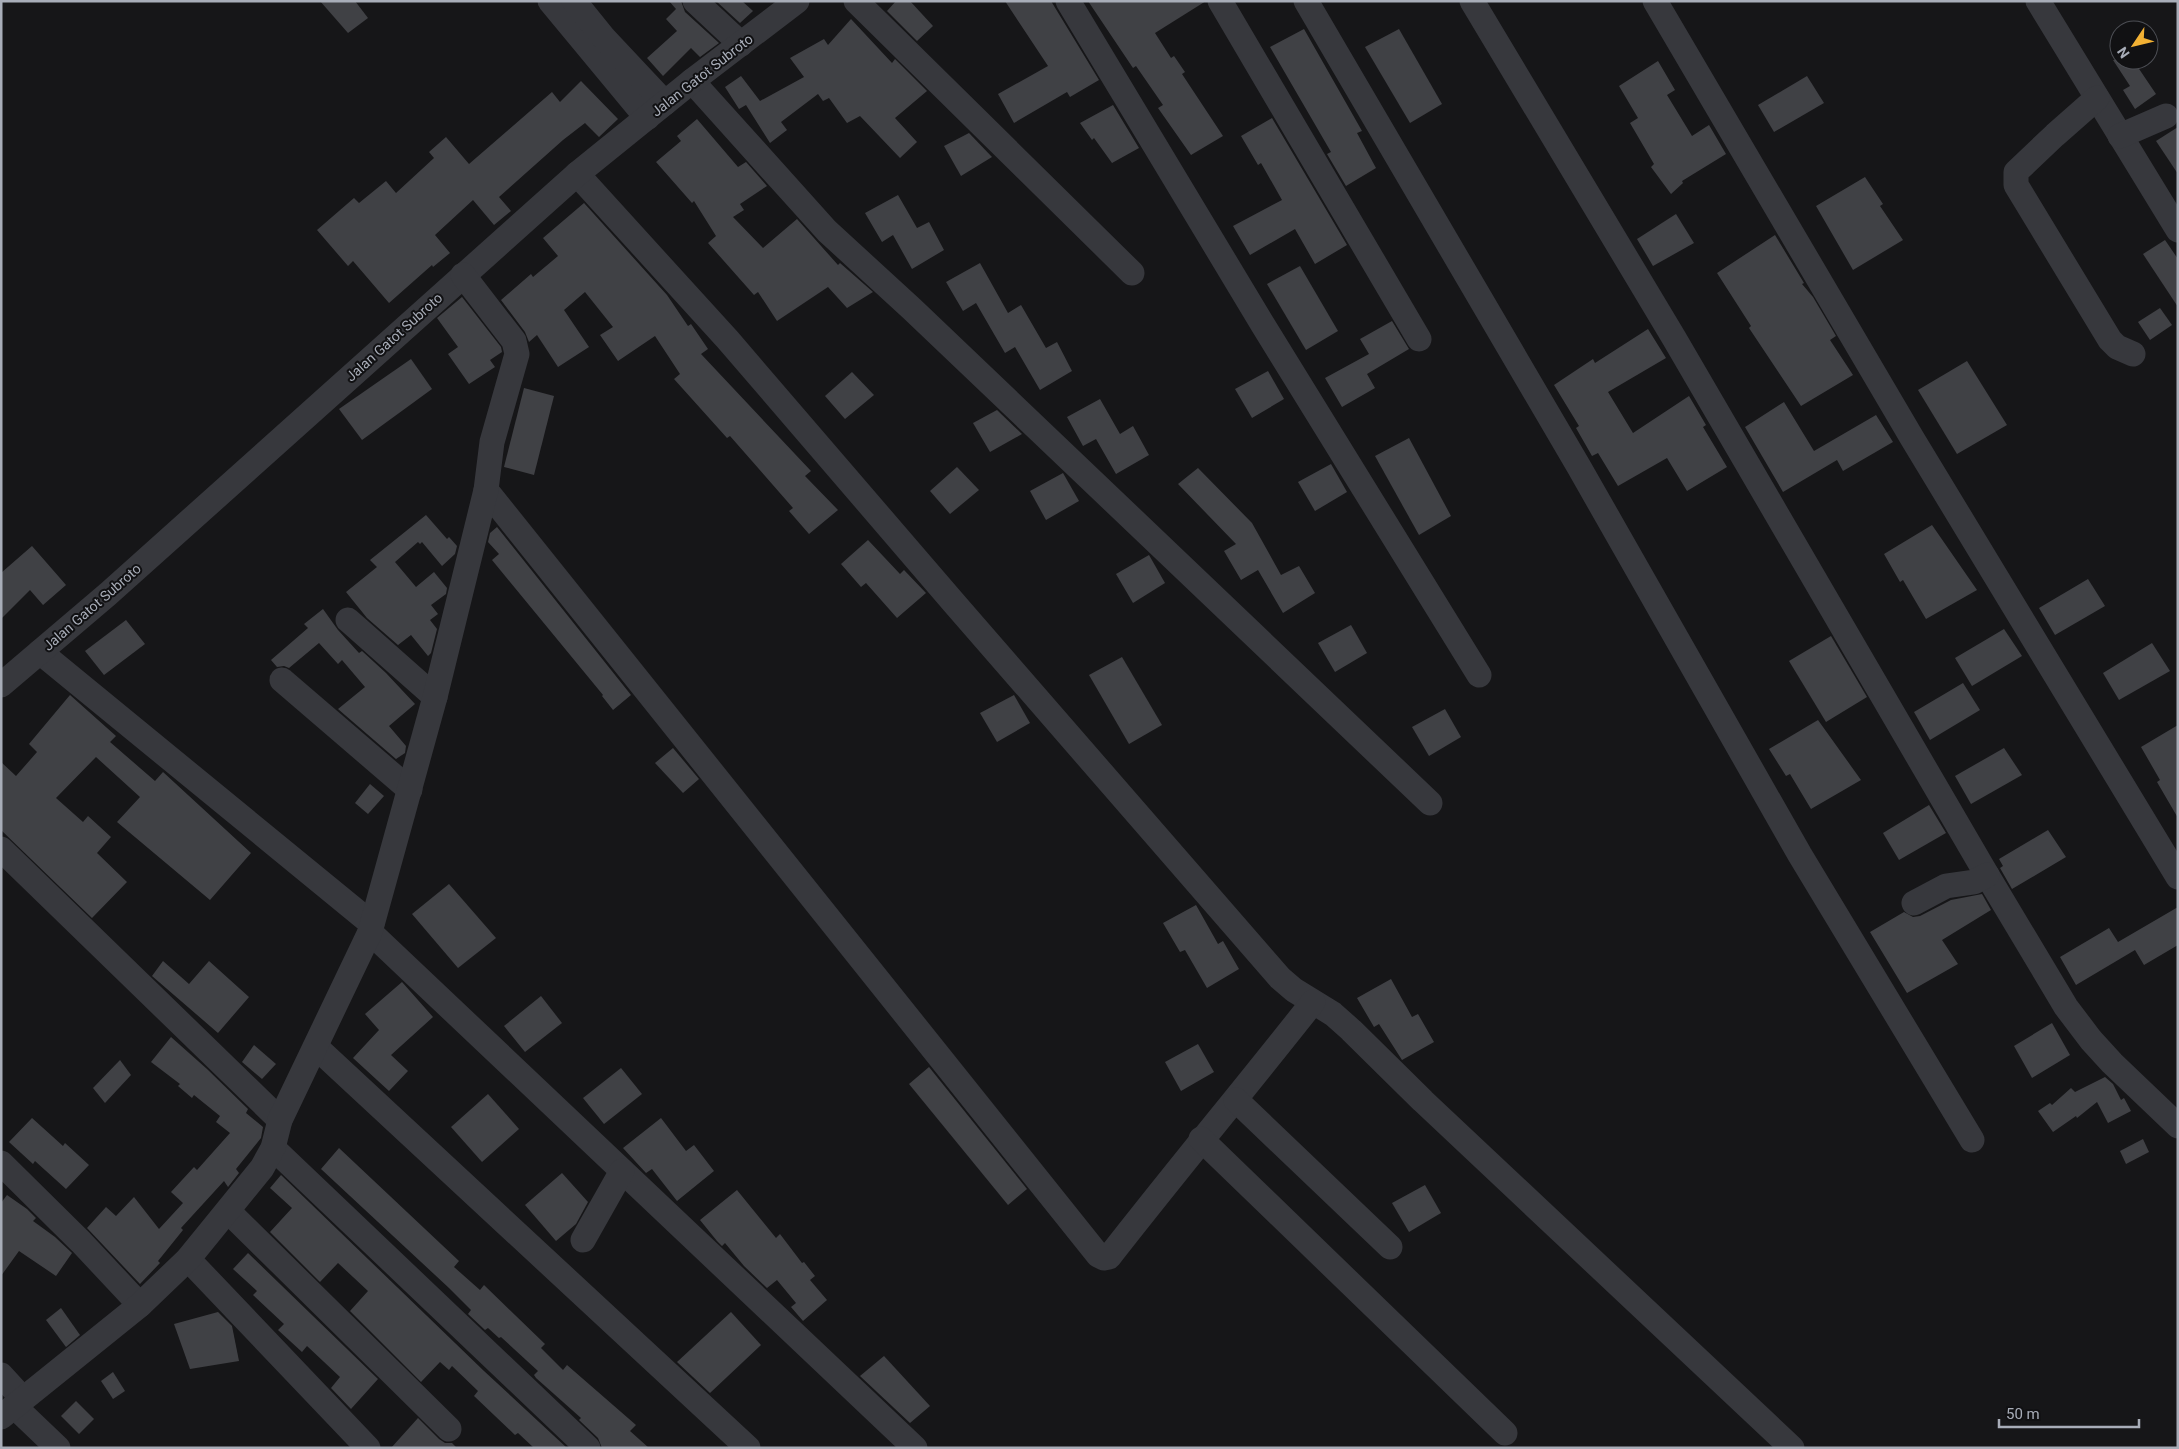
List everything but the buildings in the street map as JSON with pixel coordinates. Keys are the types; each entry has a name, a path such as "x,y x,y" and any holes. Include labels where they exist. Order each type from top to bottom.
{"street":[{"path":"550,1 656,111"},
{"path":"574,1 604,38 656,111"},
{"path":"695,1 741,44"},
{"path":"856,1 1132,273"},
{"path":"1068,1 1479,675"},
{"path":"1220,1 1419,339"},
{"path":"1306,1 1574,458 1800,855 1972,1140"},
{"path":"1472,1 1674,338 2066,1007 2091,1040 2178,1126"},
{"path":"1656,1 1912,438 2178,877"},
{"path":"2038,1 2178,230"},
{"name":"Jalan Gatot Subroto","path":"2,684 108,594 577,174 790,3"},
{"path":"692,81 827,231 920,316 1430,803"},
{"path":"2097,98 2016,172 2016,185 2110,340 2117,347 2134,354"},
{"path":"2120,136 2166,116"},
{"path":"577,174 728,340 1251,946 1289,986 1351,1030 1423,1101 1792,1448"},
{"path":"13,1407 140,1305 188,1259 262,1168 273,1148 280,1120 371,928 435,697 486,490 492,442 502,402 515,368 517,348 514,341 463,275"},
{"path":"486,490 1098,1255 1104,1258 1109,1257 1313,1002"},
{"path":"348,620 435,697"},
{"path":"40,652 371,928 622,1171 915,1448"},
{"path":"282,680 410,790"},
{"path":"1,849 280,1120"},
{"path":"1914,903 1946,886 1967,884 1987,875"},
{"path":"316,1047 748,1448"},
{"path":"1236,1100 1390,1247"},
{"path":"1202,1139 1505,1433"},
{"path":"273,1148 588,1448"},
{"path":"1,1163 81,1242 140,1305"},
{"path":"583,1240 622,1171"},
{"path":"228,1211 449,1430"},
{"path":"188,1259 368,1448"},
{"path":"1,1374 13,1407 58,1448"}]}
